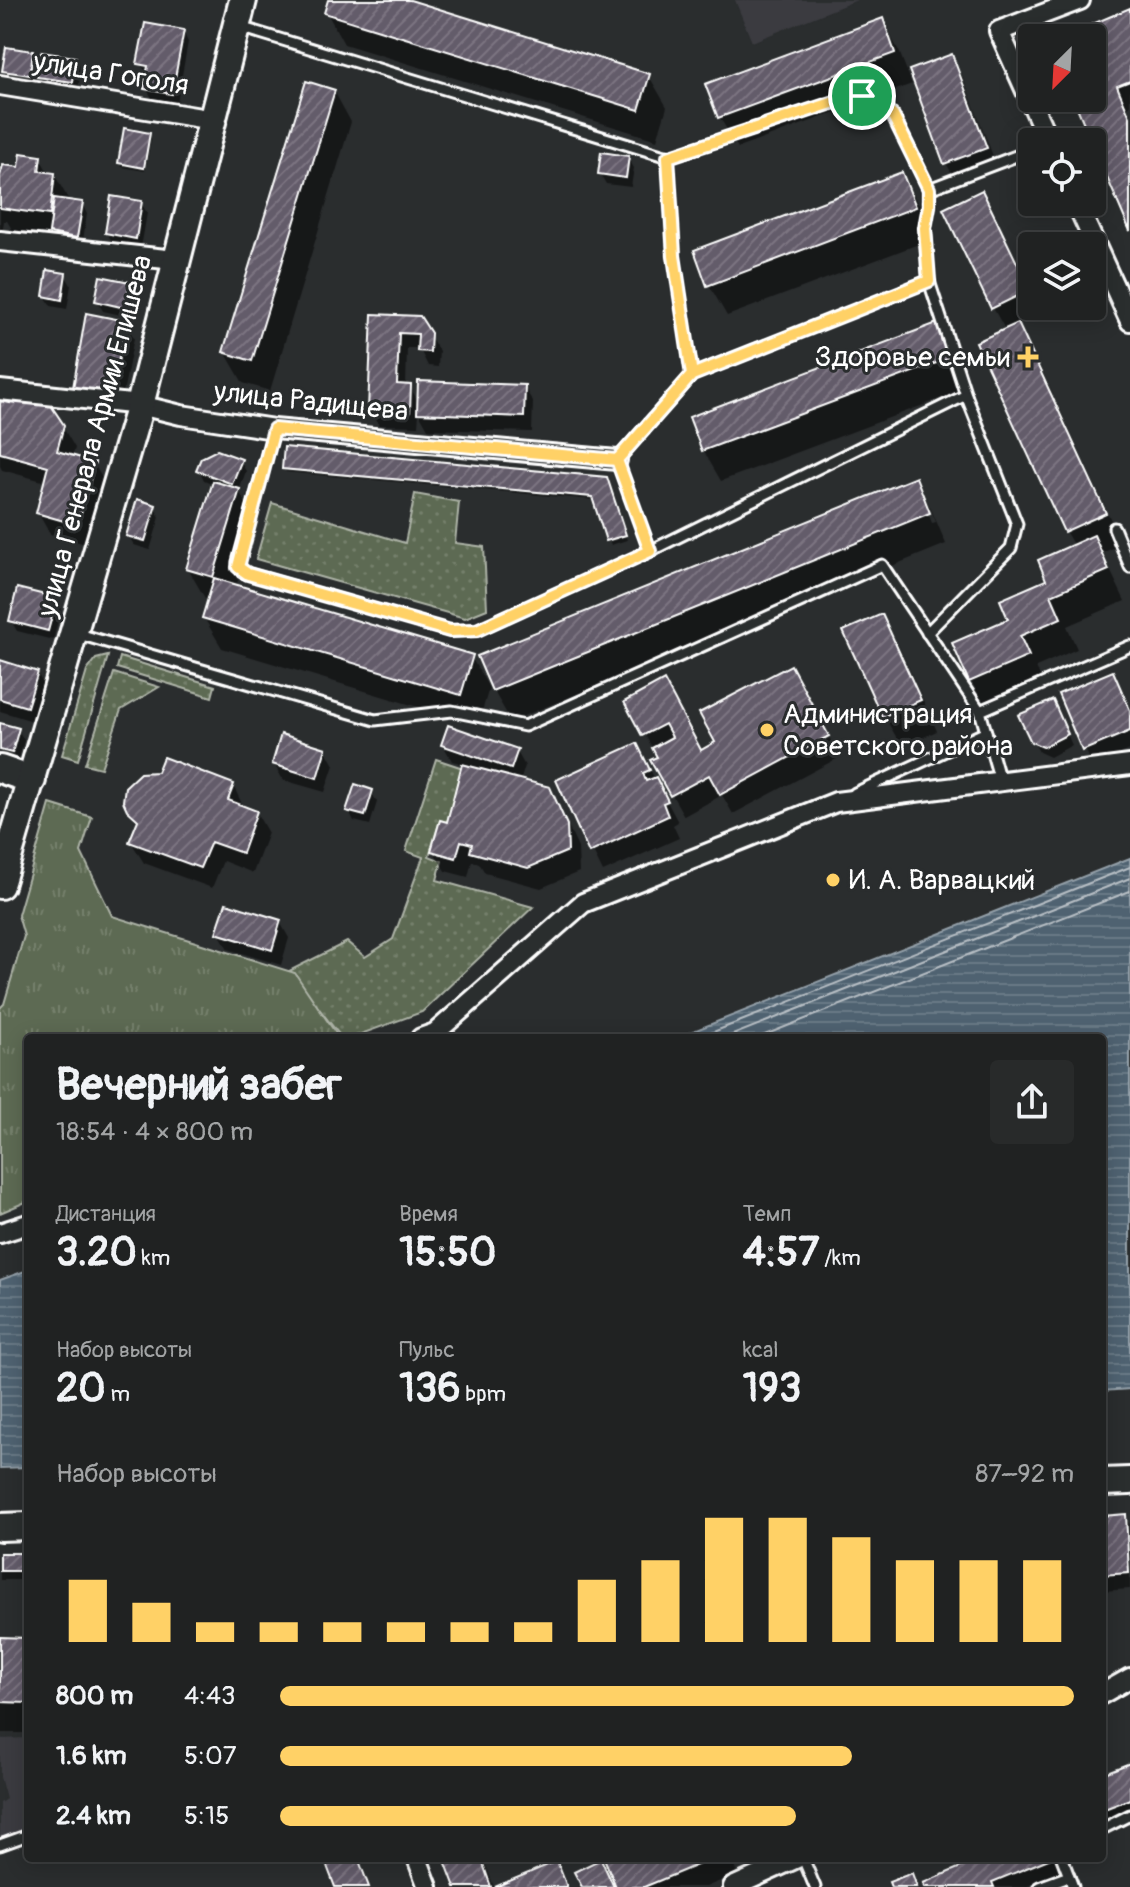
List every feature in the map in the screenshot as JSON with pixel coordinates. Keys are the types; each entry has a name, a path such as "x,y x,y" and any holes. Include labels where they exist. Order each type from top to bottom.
{"main road":[{"name":"улица Генерала Армии Епишева","path":"0,885 140,405 243,0"},
{"path":"0,769 32,780"},
{"path":"1106,1482 1130,1481"},
{"path":"0,1527 24,1526"}],"street":[{"path":"1043,128 999,31 1080,0"},
{"name":"улица Гоголя","path":"0,85 213,120"},
{"path":"1082,216 1130,321"},
{"path":"0,241 175,260"},
{"name":"улица Радищева","path":"0,390 140,405 181,415 274,429 617,460"},
{"path":"432,1034 583,903 836,802 1130,765"},
{"path":"0,1233 24,1225"},
{"path":"1106,1692 1130,1678"},
{"path":"419,1862 428,1887"},
{"path":"733,1887 791,1862"}],"lane":[{"path":"237,26 668,157 850,97 876,100 893,116 929,189 925,228 929,281 966,395 1015,515 1016,532 1011,548 927,633"},
{"path":"929,189 1018,155"},
{"path":"668,157 674,256 692,375"},
{"path":"650,551 617,460 692,375 929,281"},
{"path":"274,429 238,567 248,574 450,631 463,632 477,630 650,551 966,395"},
{"path":"1114,528 1130,567"},
{"path":"75,633 375,720 452,711 525,726 882,565 980,711 1000,781"},
{"path":"980,711 1130,646"},
{"path":"836,802 986,732"},
{"path":"1106,1827 1130,1815"},
{"path":"0,1845 24,1836"},
{"path":"802,1862 815,1887"},
{"path":"1064,1862 1073,1887"},
{"path":"1039,1887 1069,1876"}],"shaded area":[{"path":"735,0 857,0 752,42"},
{"path":"24,1738 24,1837 0,1847 0,1803 6,1799 0,1777 0,1739"}],"green space":[{"path":"415,494 459,502 455,543 484,547 487,609 465,618 256,559 272,503 405,543"},
{"path":"108,656 78,760 62,755 87,671 96,659"},
{"path":"120,657 215,686 212,697 117,668"},
{"path":"114,673 159,687 121,710 101,768 85,764"},
{"path":"436,759 463,768 447,822 440,820 429,856 442,861 437,880 533,907 422,1012 361,1034 339,1034 289,971 347,942 365,957 393,939 423,857 406,851"},
{"path":"50,804 92,817 81,852 112,916 295,973 336,1034 24,1034 24,1203 0,1213 0,1008 4,1004 24,936 18,915"}],"water":[{"path":"1130,858 1130,1389 1106,1391 1106,1034 686,1034"},
{"path":"24,1271 24,1467 0,1468 0,1280"}],"building":[{"path":"328,0 410,0 650,74 639,110 324,13"},
{"path":"1130,8 1130,81 1117,86 1130,117 1130,231 1106,175 1106,128 1086,128 1079,112 1106,112 1106,24 1093,24"},
{"path":"883,18 895,53 718,118 705,84"},
{"path":"145,23 184,30 172,94 144,89 148,66 137,64"},
{"path":"6,47 33,51 30,75 2,71"},
{"path":"41,52 76,57 73,82 37,77"},
{"path":"952,54 987,148 944,164 909,70"},
{"path":"306,81 335,90 252,361 223,352"},
{"path":"124,128 150,133 144,168 118,163"},
{"path":"601,152 629,156 626,178 598,174"},
{"path":"21,153 41,156 39,171 55,173 50,215 0,208 3,165 19,167"},
{"path":"902,172 916,207 707,286 694,250"},
{"path":"982,190 1018,265 1018,296 991,309 943,209"},
{"path":"111,196 142,201 136,239 105,233"},
{"path":"54,198 83,202 77,238 49,233"},
{"path":"47,270 66,273 62,300 43,296"},
{"path":"100,276 130,282 125,308 95,301"},
{"path":"86,313 126,321 112,394 73,388"},
{"path":"372,314 420,316 431,333 430,352 417,351 418,334 399,333 397,384 411,385 410,412 368,410"},
{"path":"937,323 950,358 702,451 689,417"},
{"path":"1018,323 1106,513 1064,532 976,342"},
{"path":"418,381 525,385 524,417 417,413"},
{"path":"14,392 48,401 64,425 57,451 95,462 78,525 36,513 48,466 0,453 0,404 1,401 10,403"},
{"path":"284,447 607,477 626,535 606,541 592,497 282,469"},
{"path":"217,450 242,459 232,484 196,470 201,458"},
{"path":"916,477 930,513 492,691 477,656"},
{"path":"213,481 240,489 213,577 186,569"},
{"path":"137,499 156,505 145,541 126,536"},
{"path":"1094,535 1109,570 1051,595 1061,618 1020,636 1029,656 969,682 952,643 1008,619 1000,600 1046,580 1038,560"},
{"path":"214,578 473,655 461,695 202,618"},
{"path":"17,588 57,598 48,631 9,621"},
{"path":"882,614 921,700 882,717 843,631"},
{"path":"0,660 38,672 27,707 0,699"},
{"name":"Администрация Советского района","path":"791,665 829,736 720,795 709,775 670,796 650,760 657,757 652,748 672,737 665,724 642,736 624,702 664,680 701,750 715,742 699,713"},
{"path":"1113,671 1130,710 1130,731 1082,751 1058,694"},
{"path":"1053,700 1068,734 1043,747 1031,742 1018,715"},
{"path":"0,723 19,728 12,753 0,750"},
{"path":"448,725 518,749 511,769 441,745"},
{"path":"281,734 326,748 317,778 272,764"},
{"path":"637,743 650,770 643,773 646,781 656,777 668,801 663,803 668,816 589,853 556,780"},
{"path":"163,757 234,784 228,800 257,811 242,853 211,842 200,868 129,842 138,820 127,810 123,801 125,787 140,773 157,772"},
{"path":"462,764 550,787 567,825 568,851 528,868 470,852 472,844 461,841 456,858 431,851 440,820 447,822"},
{"path":"355,784 373,790 365,816 346,811"},
{"path":"226,903 281,920 272,950 216,933"},
{"path":"1126,1514 1129,1573 1106,1575 1106,1516"},
{"path":"0,1553 24,1553 24,1571 0,1571"},
{"path":"0,1637 24,1638 24,1703 0,1702"},
{"path":"1130,1763 1130,1799 1106,1808 1106,1772"},
{"path":"326,1862 360,1862 369,1887 335,1887"},
{"path":"446,1862 482,1862 491,1887 455,1887"},
{"path":"557,1862 567,1887 495,1887"},
{"path":"595,1862 602,1862 614,1887 582,1887 574,1872"},
{"path":"606,1862 704,1862 644,1887 616,1887"},
{"path":"973,1862 1041,1862 992,1882 994,1887 925,1887 923,1883"},
{"path":"912,1873 917,1887 891,1887 889,1882"}],"place":[{"name":"Здоровье семьи","path":"1028,357"},
{"name":"Администрация Советского района","path":"767,730"},
{"name":"И. А. Варвацкий","path":"833,880"}],"route":[{"path":"862,96 850,97 668,157 674,256 692,375 617,460 274,429 238,567 248,574 450,631 463,632 477,630 650,551 617,460 692,375 929,281 925,228 929,189 893,116 876,100 862,96"}]}
